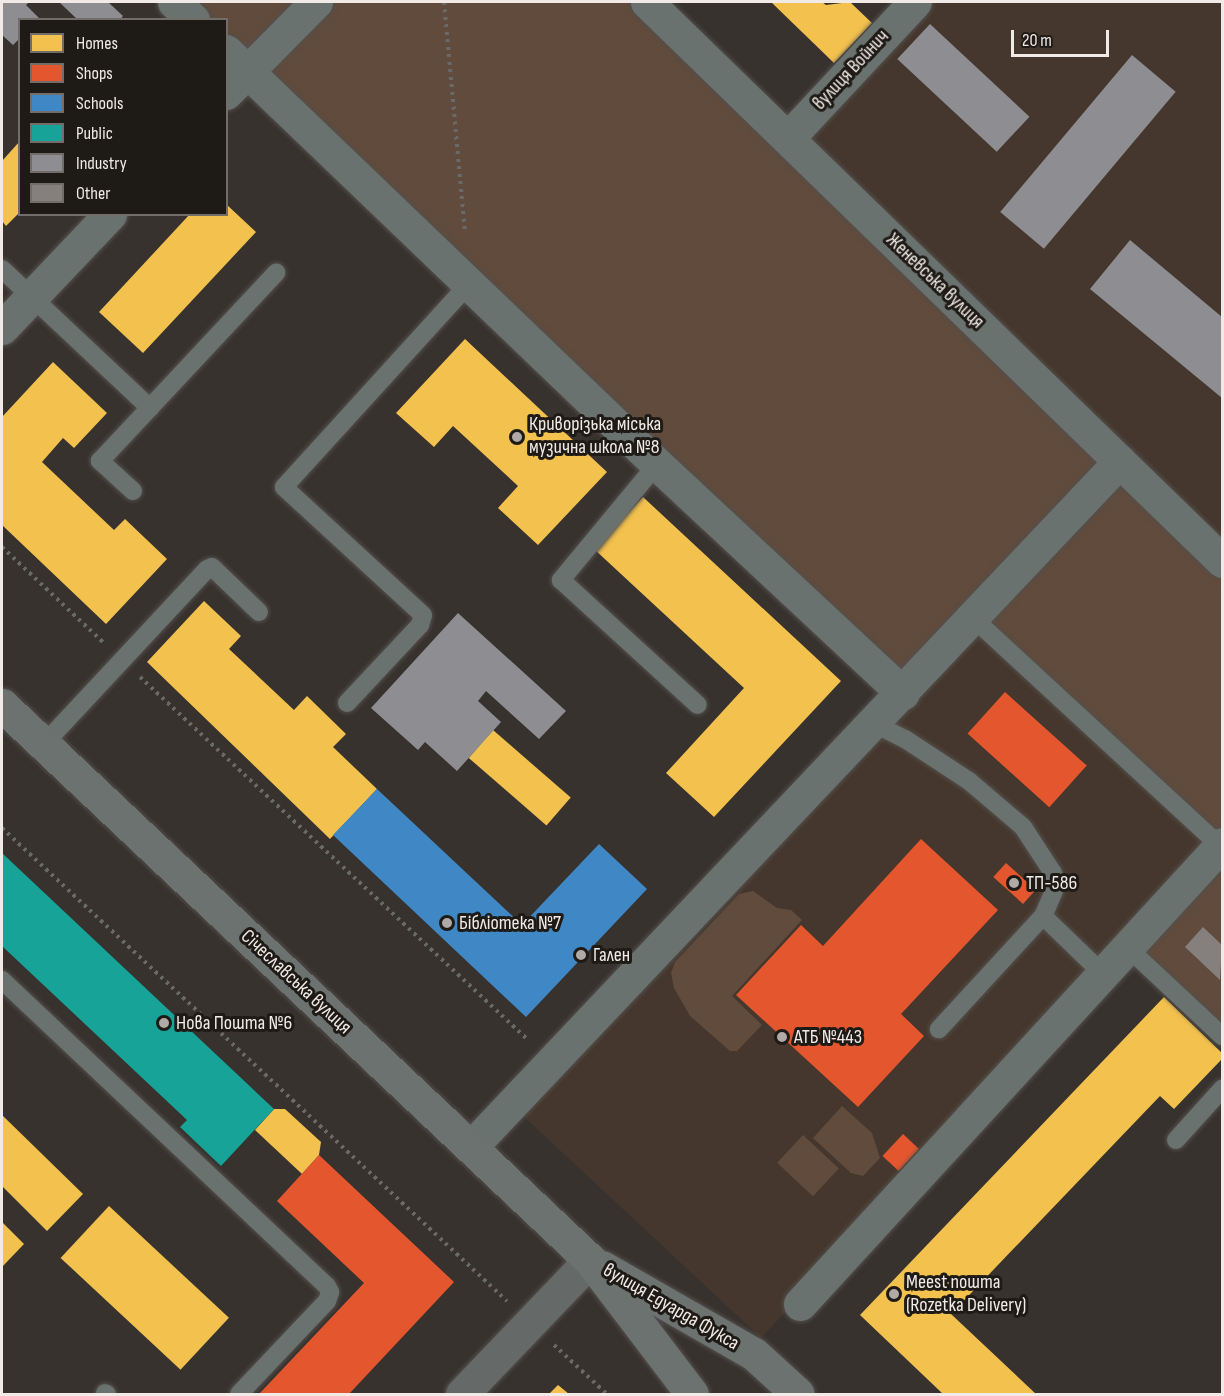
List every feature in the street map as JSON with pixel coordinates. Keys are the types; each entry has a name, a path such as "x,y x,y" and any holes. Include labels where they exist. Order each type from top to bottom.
{"main road":[{"name":"Січеславська вулиця","path":"5,714 44,744 590,1260"},
{"name":"вулиця Едуарда Фукса","path":"590,1260 692,1395"},
{"name":"вулиця Едуарда Фукса","path":"590,1260 754,1354 798,1395"}],"street":[{"path":"174,2 191,18"},
{"path":"316,2 234,72 469,284 657,464 903,693"},
{"name":"Женевська вулиця","path":"647,2 1120,461 1221,555"},
{"name":"вулиця Войнич","path":"788,138 915,2"},
{"path":"2,328 108,216"},
{"path":"471,1147 903,693 1120,461"},
{"path":"800,1305 1221,845"},
{"path":"462,1395 590,1260"}],"lane":[{"path":"2,269 150,408"},
{"path":"133,492 100,461 276,273"},
{"path":"347,703 420,625 423,615 284,487 469,284"},
{"path":"657,464 561,580 698,705"},
{"path":"44,744 212,567 259,612"},
{"path":"973,618 1221,845"},
{"path":"873,723 905,739 969,781 1023,828 1053,873 1056,886 1043,916 939,1029"},
{"path":"1043,916 1104,975"},
{"path":"1128,948 1222,1036"},
{"path":"2,980 327,1286 330,1293 327,1300 239,1395"},
{"path":"1176,1140 1222,1089"}],"path":[{"path":"444,2 469,284"},
{"path":"2,547 552,1062"},
{"path":"2,828 607,1395"}],"shaded area":[{"path":"174,2 647,2 1222,561 1222,1036 1128,948 1220,847 973,618 903,693 228,52 228,18 192,18"},
{"path":"915,2 1222,2 1222,561 788,138"},
{"path":"973,618 1219,847 761,1338 515,1109"},
{"path":"753,891 777,908 791,910 802,920 732,996 762,1025 737,1051 730,1051 690,1016 674,988 671,973 675,962 739,894"},
{"path":"842,1106 872,1133 880,1158 863,1176 851,1173 813,1138"},
{"path":"803,1135 839,1168 813,1196 777,1163"}],"building: Homes":[{"path":"771,2 822,2 826,5 850,2 872,23 834,63"},
{"path":"18,143 18,214 6,226 2,221 2,161"},
{"path":"228,206 256,232 143,353 99,312 188,216 228,216"},
{"name":"Криворізька міська музична школа №8","path":"465,339 607,472 538,545 498,508 518,486 453,426 434,447 396,413"},
{"path":"53,362 107,413 74,448 63,438 42,462 114,530 125,519 167,559 106,624 2,525 2,417"},
{"path":"643,497 841,681 714,817 666,773 744,688 594,549"},
{"path":"204,601 241,636 229,649 294,710 307,696 346,734 333,747 377,789 330,839 147,662"},
{"path":"493,730 571,798 546,825 469,758"},
{"path":"1164,997 1222,1053 1222,1059 1174,1109 1160,1096 951,1314 1036,1394 943,1394 860,1315"},
{"path":"274,1109 285,1109 321,1142 319,1155 302,1174 255,1130"},
{"path":"2,1115 83,1194 47,1231 2,1186"},
{"path":"109,1206 229,1318 181,1370 61,1258"},
{"path":"2,1222 24,1244 2,1267"},
{"path":"558,1385 569,1394 549,1394"}],"building: Shops":[{"path":"1005,692 1087,766 1049,807 968,734"},
{"path":"921,839 998,910 901,1014 924,1036 858,1107 736,995 801,925 823,946"},
{"name":"ТП-586","path":"1006,863 1036,890 1023,904 993,877"},
{"path":"903,1134 919,1149 899,1171 883,1156"},
{"path":"319,1155 454,1282 349,1394 259,1394 364,1283 277,1201"}],"building: Schools":[{"path":"377,789 522,925 599,844 647,889 526,1017 333,835"}],"building: Public":[{"path":"2,853 274,1109 221,1166 180,1127 187,1120 2,946"}],"building: Industry":[{"path":"2,2 29,2 26,5 39,18 18,18 18,40 13,45 2,35"},
{"path":"59,2 108,2 123,16 122,18 76,18"},
{"path":"930,24 1029,117 997,152 897,59"},
{"path":"1132,55 1176,92 1044,249 1000,212"},
{"path":"1130,240 1222,317 1222,398 1090,289"},
{"path":"458,613 566,711 539,739 486,691 478,701 501,722 457,771 425,742 418,750 371,708"}],"building: Other":[{"path":"1203,927 1222,945 1220,980 1185,947"}],"place":[{"name":"Криворізька міська музична школа №8","path":"517,437"},
{"name":"ТП-586","path":"1014,883"},
{"name":"Бібліотека №7","path":"447,923"},
{"name":"Гален","path":"581,955"},
{"name":"Нова Пошта №6","path":"164,1023"},
{"name":"АТБ №443","path":"782,1037"},
{"name":"Meest пошта (Rozetka Delivery)","path":"894,1294"}]}
